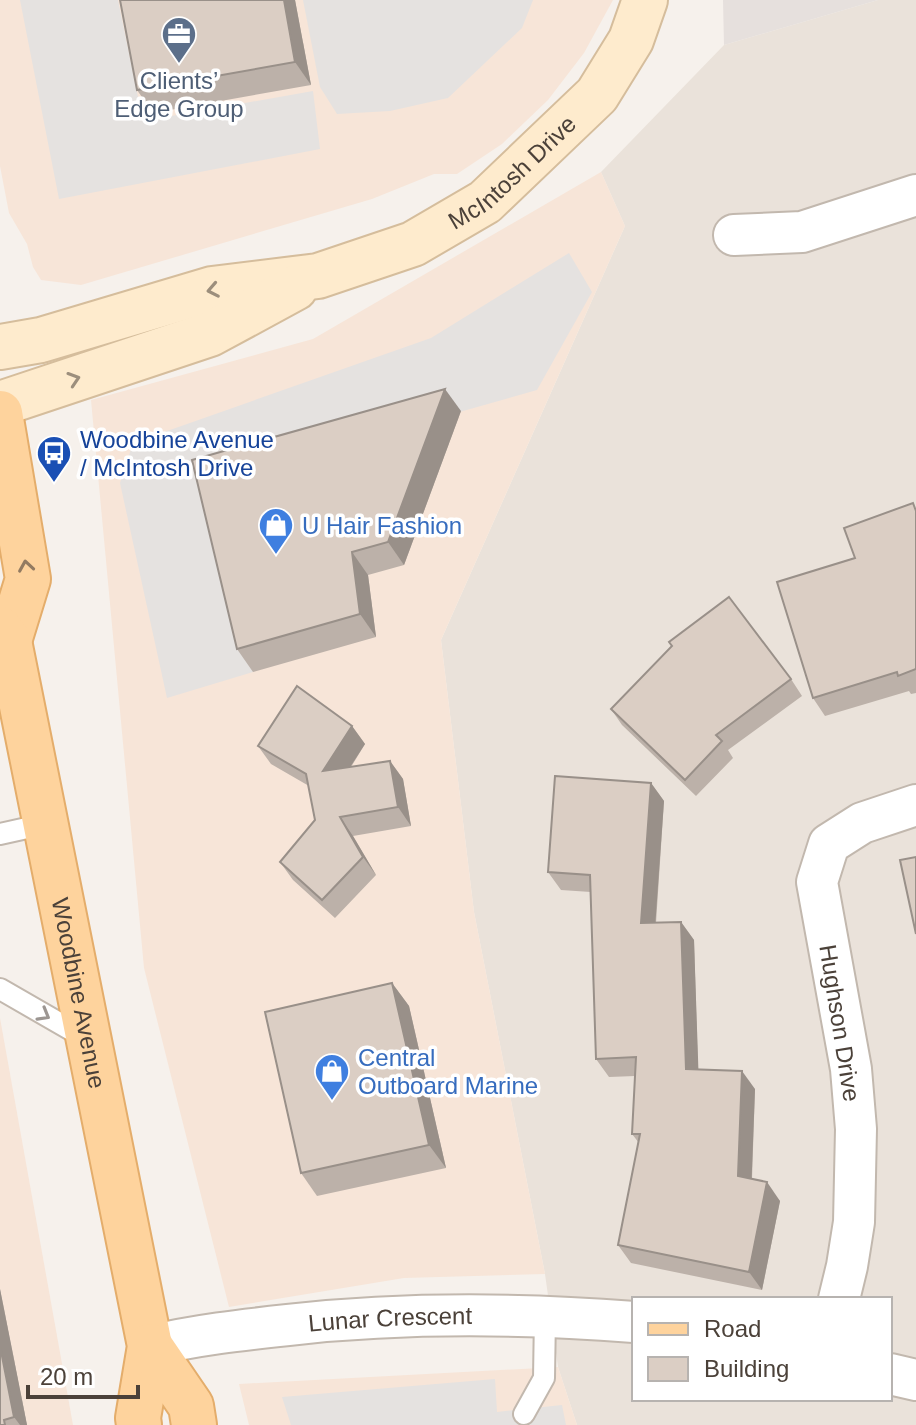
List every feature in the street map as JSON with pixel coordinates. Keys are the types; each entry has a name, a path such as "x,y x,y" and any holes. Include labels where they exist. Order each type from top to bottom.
{"main road":[{"name":"Woodbine Avenue","path":"0,413 28,579 6,649 45,824 150,1346 139,1425"},
{"name":"Woodbine Avenue","path":"150,1346 191,1406 194,1425"}],"street":[{"name":"McIntosh Drive","path":"0,404 210,334 318,276 413,244 485,202 597,95 631,40 645,0"},
{"path":"734,235 802,232 916,195"},
{"name":"McIntosh Drive","path":"0,347 41,340 212,289 318,276"},
{"name":"Hughson Drive","path":"839,1297 854,1222 856,1129 851,1069 817,882 829,844 862,823 916,805"},
{"name":"Lunar Crescent","path":"150,1346 194,1335 359,1317 447,1313 545,1315 632,1322"},
{"path":"892,1374 916,1380"}],"lane":[{"path":"0,834 45,824"},
{"path":"0,989 88,1040"},
{"path":"524,1414 544,1378 545,1315"}],"shaded area":[{"path":"0,0 613,0 584,53 548,100 502,144 457,174 434,174 372,199 81,285 41,280 33,267 27,244 9,213 0,166"},
{"path":"20,0 118,0 143,121 313,91 320,149 59,199"},
{"path":"303,0 533,0 522,28 448,98 390,111 337,114 320,87"},
{"path":"723,0 878,0 724,45"},
{"path":"878,0 916,0 916,1425 577,1425 558,1367 545,1274 474,912 441,640 625,226 601,172 724,45"},
{"path":"601,172 625,226 441,640 474,912 545,1274 404,1278 229,1307 144,968 91,400 313,339"},
{"path":"569,253 592,292 537,390 208,483 253,672 167,698 120,483 133,443 431,338"},
{"path":"0,1018 73,1425 0,1425"},
{"path":"558,1367 577,1425 249,1425 239,1384"},
{"path":"495,1379 497,1412 562,1405 566,1425 291,1425 282,1397"}],"building":[{"path":"120,0 284,0 295,62 137,90"},
{"path":"445,389 388,542 352,552 360,614 237,649 192,460"},
{"path":"913,503 916,511 916,669 813,698 777,582 855,558 844,528"},
{"path":"729,597 791,679 716,735 722,741 685,780 611,709 672,646 669,642"},
{"path":"297,686 352,726 323,771 390,761 398,807 340,817 363,857 322,900 280,862 315,820 306,774 258,746"},
{"path":"555,776 651,783 641,923 681,922 686,1069 742,1071 738,1176 767,1182 749,1272 618,1245 640,1134 632,1134 636,1057 596,1059 590,875 548,872"},
{"path":"916,857 916,934 900,860"},
{"path":"392,983 429,1145 301,1173 265,1012"},
{"path":"0,1346 14,1417 4,1420 5,1425 0,1425"}],"place":[{"name":"Clients’ Edge Group","path":"179,65"},
{"name":"Woodbine Avenue / McIntosh Drive","path":"54,484"},
{"name":"U Hair Fashion","path":"276,556"},
{"name":"Central Outboard Marine","path":"332,1102"}]}
